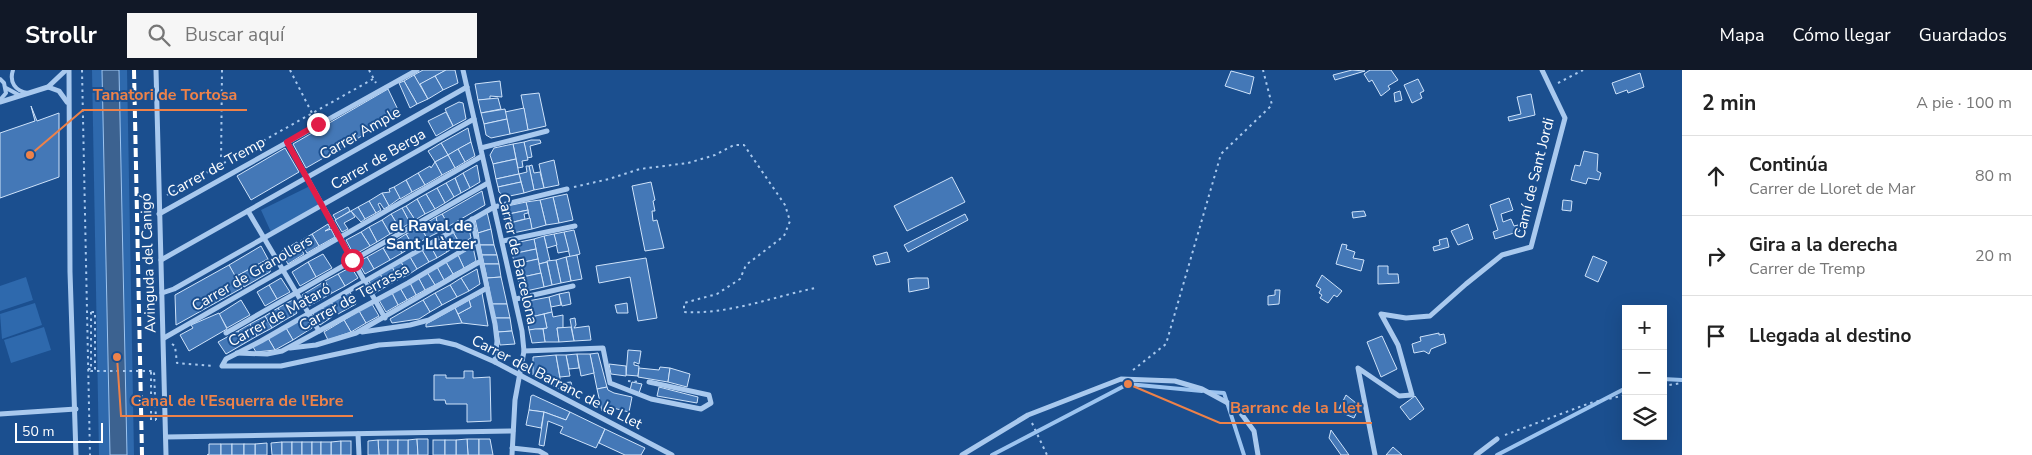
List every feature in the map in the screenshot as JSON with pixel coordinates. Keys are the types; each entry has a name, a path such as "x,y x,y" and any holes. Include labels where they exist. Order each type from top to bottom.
{"street":[{"path":"0,101 48,87 67,70"},
{"path":"67,70 70,272 76,408 76,455"},
{"name":"Avinguda del Canigó","path":"156,70 166,455"},
{"name":"Carrer de Tremp","path":"159,214 417,70"},
{"name":"Carrer de Barcelona","path":"463,70 516,299 524,351 518,374 512,455"},
{"name":"Camí de Sant Jordi","path":"1375,455 1358,368 1399,396 1412,395 1398,345 1381,314 1406,318 1430,316 1502,255 1531,247 1565,118 1542,70"},
{"path":"48,87 59,91 68,105"},
{"name":"Carrer Ample","path":"161,260 467,87"},
{"name":"Carrer de Berga","path":"162,293 174,289 474,119"},
{"path":"481,148 547,131"},
{"path":"287,142 385,318"},
{"name":"Carrer de Granollers","path":"164,338 482,156"},
{"path":"226,333 488,183"},
{"name":"Carrer de Mataró","path":"222,366 226,359 494,207 567,189"},
{"path":"248,211 318,331"},
{"path":"472,219 497,341 495,362"},
{"path":"503,242 575,226"},
{"name":"Carrer de Terrassa","path":"237,353 267,354 286,349 477,242"},
{"path":"356,333 481,261"},
{"path":"516,299 573,286"},
{"path":"286,349 316,345 356,333 410,326 429,320 487,288"},
{"name":"Carrer del Barranc de la Llet","path":"222,366 281,366 345,351 411,341 439,341 456,345 495,362 672,455"},
{"path":"524,351 603,348 610,384 650,399 701,409 711,403 709,396 649,382"},
{"path":"962,455 1028,415 1121,380 1175,380 1202,389 1237,408 1254,431 1258,455"},
{"path":"0,414 76,408"},
{"path":"166,436 513,431"},
{"path":"358,434 359,455"},
{"path":"1476,455 1497,439"},
{"path":"512,448 540,451 546,455"}],"lane":[{"path":"13,70 11,78 13,85 20,91 28,93"},
{"path":"0,79 6,88 20,95"},
{"path":"0,101 6,93 6,88"}],"path":[{"path":"82,70 90,455"},
{"path":"222,70 221,165 227,176"},
{"path":"290,70 318,124"},
{"path":"369,70 373,80 380,89"},
{"path":"1121,380 1166,344 1221,154 1272,105 1263,70"},
{"path":"1549,85 1568,79 1583,70"},
{"path":"158,200 373,80"},
{"path":"567,189 640,169 688,163 716,155 734,145 744,145 785,205 790,222 784,236 746,265 740,279 717,294 684,303 684,312 699,313 720,310 815,288"},
{"path":"88,369 95,369 94,312 91,312 91,342 91,352 91,361 91,371 154,371 156,420 151,420 151,372"},
{"path":"164,338 175,346 177,363 222,366"},
{"path":"1667,385 1682,383"},
{"path":"1497,439 1590,403 1622,395"},
{"path":"1028,415 1047,455"}],"shaded area":[{"path":"92,70 102,70 110,455 99,455"},
{"path":"102,70 119,70 127,455 110,455"},
{"path":"119,70 127,70 134,455 127,455"},
{"path":"310,186 320,206 271,232 261,210"},
{"path":"26,277 33,300 0,311 0,286"},
{"path":"35,303 42,325 2,339 0,314"},
{"path":"44,327 51,350 11,363 4,340"}],"building":[{"path":"423,70 446,70 419,85 414,75"},
{"path":"446,70 455,70 458,83 443,90 435,76"},
{"path":"1352,70 1365,71 1335,80 1333,75"},
{"path":"1370,70 1391,70 1398,80 1388,86 1390,89 1381,96 1372,80 1369,82 1364,74"},
{"path":"1231,71 1254,77 1250,94 1225,86"},
{"path":"1640,73 1644,87 1628,93 1627,90 1616,94 1612,83"},
{"path":"414,75 428,99 417,104 404,81"},
{"path":"435,76 443,90 428,99 420,84"},
{"path":"1418,79 1424,91 1420,93 1422,98 1412,103 1404,85"},
{"path":"404,81 417,104 410,108 399,83"},
{"path":"500,81 502,97 490,96 490,99 478,100 475,84"},
{"path":"388,89 400,114 306,168 293,144"},
{"path":"1400,91 1402,100 1395,102 1394,93"},
{"path":"539,93 546,126 528,130 521,95"},
{"path":"1531,94 1535,115 1509,121 1508,117 1521,114 1517,97"},
{"path":"498,98 501,109 481,113 478,100"},
{"path":"459,102 463,103 466,119 453,126 445,109"},
{"path":"31,106 37,121 59,113 59,177 0,198 0,133 35,121"},
{"path":"524,108 528,130 510,134 505,112"},
{"path":"505,109 507,119 484,124 481,113"},
{"path":"446,112 453,126 436,136 428,121"},
{"path":"507,119 510,134 491,138 486,135 484,124"},
{"path":"468,128 471,142 448,155 441,143"},
{"path":"540,140 541,143 530,146 532,157 527,158 524,142"},
{"path":"471,142 475,156 465,162 458,149"},
{"path":"524,142 528,160 522,161 523,167 518,168 513,144"},
{"path":"441,143 448,155 435,162 428,151"},
{"path":"513,144 516,159 493,164 490,155 494,148"},
{"path":"285,148 299,172 251,200 237,176"},
{"path":"458,149 465,162 455,168 448,155"},
{"path":"1584,151 1598,154 1597,171 1601,173 1599,180 1588,178 1586,184 1571,180 1575,165 1580,166"},
{"path":"448,155 455,168 442,175 435,162"},
{"path":"516,159 519,174 496,179 493,164"},
{"path":"554,160 559,185 544,188 539,164"},
{"path":"435,162 442,175 425,185 418,173 430,166 431,168"},
{"path":"477,165 480,182 470,188 463,173"},
{"path":"532,165 534,173 540,172 544,188 534,190 529,166"},
{"path":"526,166 529,166 534,190 524,193 519,174 527,172"},
{"path":"418,173 425,185 412,192 406,180"},
{"path":"463,173 470,188 461,193 455,178"},
{"path":"519,174 521,182 498,187 496,179"},
{"path":"952,177 965,202 907,231 894,206"},
{"path":"455,178 461,193 454,197 446,183"},
{"path":"406,180 412,192 400,199 394,187"},
{"path":"521,182 524,193 505,197 499,192 498,187"},
{"path":"651,182 655,200 653,201 655,211 652,211 653,221 657,220 664,248 645,251 632,186"},
{"path":"446,183 454,197 445,203 437,188"},
{"path":"394,187 400,198 389,206 382,193 390,192 389,189"},
{"path":"437,188 445,203 435,209 426,194"},
{"path":"482,191 485,205 449,226 442,214"},
{"path":"382,193 389,206 384,209 380,203 378,204 381,210 376,213 369,201"},
{"path":"426,194 435,209 425,214 417,199"},
{"path":"567,194 573,220 559,223 553,197"},
{"path":"553,197 559,223 546,225 540,200"},
{"path":"1509,198 1513,210 1501,214 1503,222 1511,219 1514,226 1518,225 1520,231 1495,239 1493,232 1498,230 1490,205"},
{"path":"417,199 425,214 415,220 406,206"},
{"path":"540,200 546,225 532,229 526,202"},
{"path":"1563,200 1572,201 1571,211 1562,210"},
{"path":"369,201 376,213 365,219 358,207"},
{"path":"526,202 528,210 504,215 507,206"},
{"path":"406,206 415,220 410,223 402,208"},
{"path":"348,207 350,211 336,220 333,215"},
{"path":"358,207 365,219 361,222 351,211"},
{"path":"402,208 410,223 400,229 391,214"},
{"path":"528,210 528,213 524,214 525,219 506,224 504,215"},
{"path":"351,211 355,217 344,223 348,229 342,232 335,220"},
{"path":"1364,211 1366,216 1353,218 1352,212"},
{"path":"487,212 491,229 478,233 475,219"},
{"path":"391,214 400,229 390,234 382,220"},
{"path":"442,214 449,226 439,232 436,217"},
{"path":"965,214 968,220 908,252 904,245"},
{"path":"436,217 439,232 427,238 420,227"},
{"path":"530,218 532,229 513,233 507,230 506,224"},
{"path":"382,220 390,234 377,242 369,227"},
{"path":"468,223 471,238 460,244 453,232"},
{"path":"328,224 330,228 325,231 331,229 335,237 319,246 312,234"},
{"path":"1468,224 1473,239 1458,245 1451,231"},
{"path":"369,227 377,242 370,246 361,232"},
{"path":"420,227 427,238 413,246 406,234"},
{"path":"491,229 494,245 480,245 478,233"},
{"path":"574,230 580,254 570,257 564,232"},
{"path":"361,232 370,246 354,255 346,240"},
{"path":"453,232 460,244 447,252 441,239"},
{"path":"564,232 569,251 558,253 554,234"},
{"path":"312,234 319,246 307,253 300,241"},
{"path":"406,234 413,246 402,253 395,241"},
{"path":"554,234 557,245 547,248 544,236"},
{"path":"544,236 550,261 539,264 534,239"},
{"path":"1447,238 1449,247 1434,251 1433,247 1440,245 1439,240"},
{"path":"441,239 447,252 437,258 430,245"},
{"path":"534,239 536,249 512,254 511,249 515,243"},
{"path":"395,241 402,253 390,260 383,248"},
{"path":"297,242 304,254 288,264 281,252"},
{"path":"1342,244 1347,245 1346,249 1355,252 1353,258 1364,260 1361,271 1336,264"},
{"path":"430,245 437,258 429,262 422,250"},
{"path":"480,245 494,245 497,255 482,255"},
{"path":"261,246 268,259 235,277 229,265"},
{"path":"473,247 476,261 464,268 458,255"},
{"path":"383,248 390,260 374,269 367,257"},
{"path":"536,249 538,259 515,264 512,254"},
{"path":"422,250 429,262 417,269 410,257"},
{"path":"887,252 890,262 876,265 873,256"},
{"path":"323,254 332,268 316,277 308,262"},
{"path":"458,255 464,268 453,274 446,262"},
{"path":"482,255 497,255 499,264 484,264"},
{"path":"577,255 582,279 571,281 566,257"},
{"path":"1593,256 1607,262 1598,282 1585,276"},
{"path":"367,257 374,269 365,274 358,262"},
{"path":"410,257 417,269 408,275 401,262"},
{"path":"566,257 571,281 561,283 556,260"},
{"path":"646,258 657,318 638,321 630,277 599,283 596,266"},
{"path":"268,259 272,266 270,272 244,287 237,276"},
{"path":"538,259 541,273 518,278 515,264"},
{"path":"556,260 561,283 552,285 547,261"},
{"path":"308,262 316,277 300,286 292,272"},
{"path":"401,262 408,275 399,279 392,267"},
{"path":"446,262 453,274 444,280 437,267"},
{"path":"547,262 552,285 544,287 539,264"},
{"path":"484,264 499,264 501,277 487,278"},
{"path":"229,265 242,288 176,325 175,295"},
{"path":"1378,266 1388,266 1388,274 1398,274 1399,283 1378,284"},
{"path":"351,267 358,278 345,286 338,274"},
{"path":"392,267 399,279 387,286 380,274"},
{"path":"437,267 444,280 435,285 427,272"},
{"path":"477,269 480,284 469,291 461,278"},
{"path":"427,272 435,285 425,290 418,277"},
{"path":"541,273 544,287 526,291 520,288 518,278"},
{"path":"338,274 345,286 332,293 325,281"},
{"path":"380,274 387,286 375,293 369,281"},
{"path":"1322,275 1342,291 1337,297 1334,295 1328,303 1320,298 1322,295 1319,293 1321,289 1316,286"},
{"path":"418,277 425,290 416,295 410,283"},
{"path":"501,277 507,304 492,304 487,278"},
{"path":"281,278 290,292 277,299 269,285"},
{"path":"461,278 469,291 457,297 450,285"},
{"path":"928,278 929,288 909,292 908,279"},
{"path":"325,281 332,293 309,306 302,295"},
{"path":"410,283 416,295 407,300 400,288"},
{"path":"269,285 277,299 265,306 257,292"},
{"path":"450,285 457,297 442,305 435,293"},
{"path":"400,288 407,300 398,305 392,293"},
{"path":"1275,290 1280,290 1279,304 1268,305 1268,296 1275,295"},
{"path":"350,292 356,304 338,314 331,302"},
{"path":"569,292 571,304 562,306 559,294"},
{"path":"392,293 398,305 386,312 379,300"},
{"path":"435,293 442,305 430,312 423,300"},
{"path":"482,293 488,326 462,323 458,314 471,307 469,300"},
{"path":"559,294 561,305 551,307 549,297"},
{"path":"549,297 552,312 527,318 524,307 528,301"},
{"path":"295,299 298,303 293,306 297,313 294,315 287,303"},
{"path":"241,300 250,315 227,328 219,314"},
{"path":"423,300 430,312 419,319 392,323 390,319"},
{"path":"469,300 471,307 458,314 455,308"},
{"path":"331,302 335,309 332,311 334,315 329,319 322,307"},
{"path":"287,303 294,315 285,320 278,308"},
{"path":"627,303 628,313 617,313 615,305"},
{"path":"372,304 379,316 366,323 359,311"},
{"path":"492,304 507,304 510,318 495,318"},
{"path":"322,307 329,319 320,325 313,313"},
{"path":"278,308 285,320 272,328 265,316"},
{"path":"455,308 462,323 426,327 426,324"},
{"path":"359,311 366,323 351,332 344,320"},
{"path":"552,312 553,317 563,315 563,328 557,328 559,342 545,342 543,329 547,328 544,314"},
{"path":"219,313 227,329 189,351 180,335 193,328 191,325"},
{"path":"544,314 547,328 529,330 527,318"},
{"path":"265,316 272,328 257,336 250,324"},
{"path":"306,317 312,328 293,340 286,328"},
{"path":"495,318 510,318 512,331 498,332"},
{"path":"575,318 576,325 574,328 589,326 591,340 574,341 570,319"},
{"path":"344,320 351,332 328,340 324,332"},
{"path":"250,324 257,336 245,343 238,331"},
{"path":"571,327 574,341 559,342 557,328"},
{"path":"286,328 293,340 275,350 268,338"},
{"path":"543,329 545,342 532,343 529,330"},
{"path":"238,331 245,343 226,354 218,342"},
{"path":"512,331 515,344 500,345 498,332"},
{"path":"1439,333 1439,335 1444,334 1446,343 1431,349 1429,354 1424,351 1414,353 1412,344 1421,341 1420,337"},
{"path":"1382,336 1397,369 1381,377 1367,342"},
{"path":"268,338 275,350 256,352 253,347"},
{"path":"628,350 641,351 639,364 634,362 634,365 639,366 638,376 626,375"},
{"path":"598,353 607,387 597,389 590,354"},
{"path":"577,354 579,368 569,369 566,355"},
{"path":"577,354 590,354 594,373 581,376"},
{"path":"556,355 563,391 533,375 533,357"},
{"path":"556,355 566,355 570,376 560,377"},
{"path":"609,364 626,366 626,376 611,374"},
{"path":"660,367 670,368 668,382 638,377 639,368 659,370"},
{"path":"670,368 690,374 687,387 668,382"},
{"path":"464,371 473,371 473,378 490,377 491,421 467,422 467,404 446,404 445,400 434,400 434,375 446,375 446,378 464,378"},
{"path":"571,382 574,397 563,391 561,383"},
{"path":"632,382 642,384 639,393 630,390"},
{"path":"607,387 608,390 614,393 632,397 629,412 613,408 610,415 602,411 597,389"},
{"path":"659,387 698,397 697,403 657,396"},
{"path":"533,395 570,412 566,420 544,412 529,410 531,396"},
{"path":"1346,395 1356,403 1358,409 1354,418 1338,411"},
{"path":"1415,396 1424,409 1410,420 1400,407"},
{"path":"529,410 544,412 541,428 526,425"},
{"path":"544,412 566,420 570,412 605,429 596,448 560,433 563,427 548,421 544,446 539,445"},
{"path":"605,429 645,448 641,455 625,455 599,443"},
{"path":"1331,430 1349,455 1341,455 1329,438"},
{"path":"417,439 418,455 408,455 408,440"},
{"path":"417,439 428,439 428,455 418,455"},
{"path":"467,439 479,439 479,455 468,455"},
{"path":"467,439 468,455 456,455 456,440"},
{"path":"479,439 490,439 493,455 479,455"},
{"path":"378,440 388,440 388,455 379,455"},
{"path":"378,440 379,455 368,455 368,441"},
{"path":"388,440 398,440 398,455 388,455"},
{"path":"398,440 408,440 408,455 398,455"},
{"path":"433,440 445,440 445,455 433,455"},
{"path":"445,440 456,440 456,455 445,455"},
{"path":"341,441 341,455 331,455 331,442"},
{"path":"341,441 351,441 351,455 341,455"},
{"path":"282,442 282,455 272,455 271,443"},
{"path":"282,442 292,442 292,455 282,455"},
{"path":"292,442 302,442 302,455 292,455"},
{"path":"302,442 312,442 312,455 302,455"},
{"path":"312,442 321,442 321,455 312,455"},
{"path":"321,442 331,442 331,455 321,455"},
{"path":"267,443 267,455 255,455 255,444"},
{"path":"209,444 221,444 221,455 207,455 209,454"},
{"path":"221,444 232,444 232,455 221,455"},
{"path":"232,444 244,444 244,455 232,455"},
{"path":"244,444 255,444 255,455 244,455"},
{"path":"1393,447 1402,455 1386,455"}],"waterway":[{"path":"1667,379 1682,380"},
{"path":"992,455 1128,384 1202,391"},
{"path":"1497,455 1622,390"},
{"path":"1209,392 1224,393 1244,455"}],"railway":[{"path":"134,70 142,455"}],"place":[{"name":"Tanatori de Tortosa","path":"30,155"},
{"name":"Canal de l'Esquerra de l'Ebre","path":"117,357"},
{"name":"Barranc de la Llet","path":"1128,384"}],"district":[{"name":"el Raval de Sant Llàtzer","path":"431,235"}],"route":[{"path":"318,124 287,142 352,260"}]}
